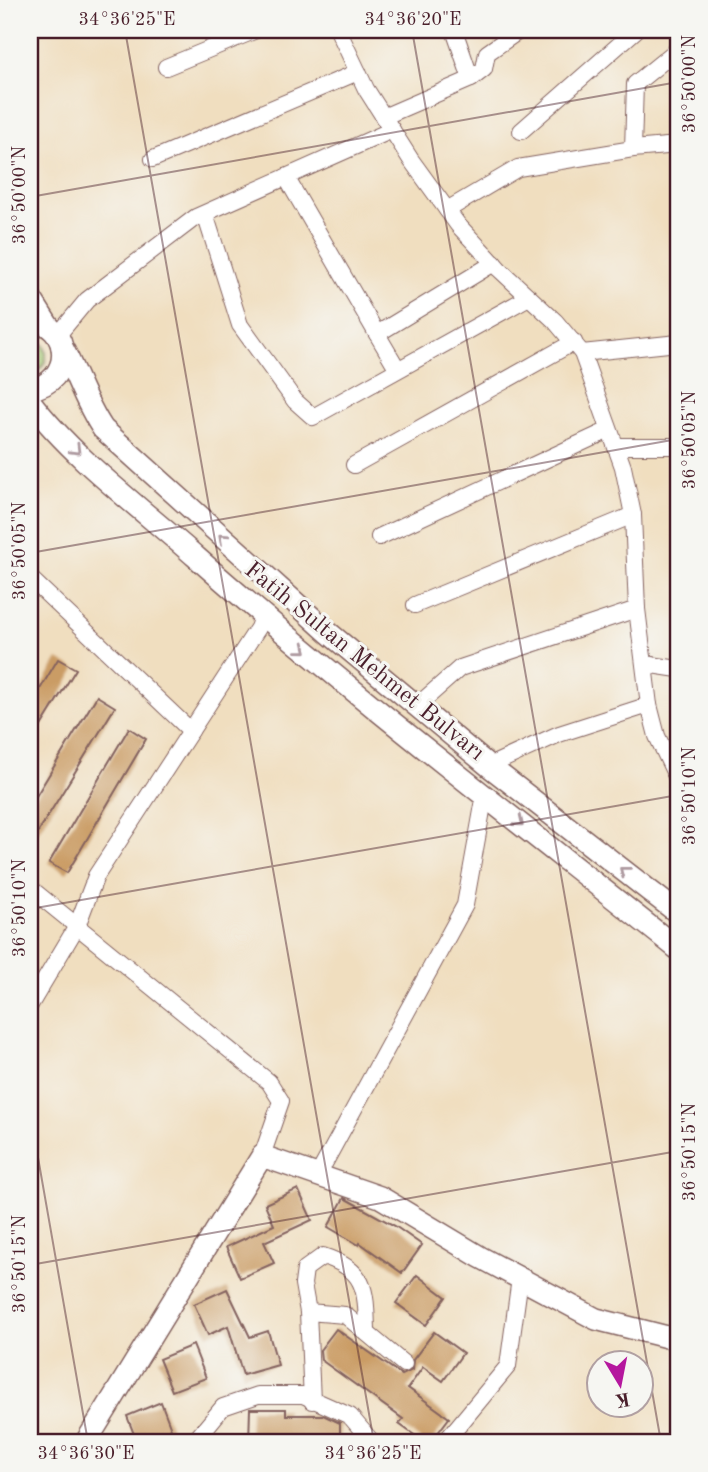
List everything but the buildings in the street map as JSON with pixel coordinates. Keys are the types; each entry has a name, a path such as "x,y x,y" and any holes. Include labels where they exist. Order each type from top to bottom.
{"main road":[{"name":"Fatih Sultan Mehmet Bulvarı","path":"30,297 76,372 89,409 103,429 328,633 489,766 678,913"},
{"path":"30,389 44,386 60,369 63,358 50,332"},
{"name":"Fatih Sultan Mehmet Bulvarı","path":"30,401 90,464 262,616 678,949"},
{"path":"86,1442 262,1156 380,1197 520,1279 596,1319 667,1337 678,1337"}],"street":[{"path":"166,68 256,30"},
{"path":"338,30 358,72 388,123 458,225 578,348 617,446 633,515 637,609 649,705 657,736 678,780"},
{"path":"454,30 471,79"},
{"path":"50,332 87,300 196,217 286,177 471,79 484,69 487,53 520,30"},
{"path":"521,131 636,30"},
{"path":"633,149 635,84 678,49"},
{"path":"153,159 358,72"},
{"path":"447,209 518,168 633,149 678,145"},
{"path":"286,177 397,368"},
{"path":"205,214 240,325 295,401 313,416 529,297"},
{"path":"377,334 494,263"},
{"path":"354,465 578,348 678,342"},
{"path":"379,537 609,430"},
{"path":"617,446 678,446"},
{"path":"415,605 633,515"},
{"path":"30,578 191,731"},
{"path":"417,706 460,668 637,609"},
{"path":"30,1005 77,926 96,876 258,628 262,616"},
{"path":"645,664 678,669"},
{"path":"489,766 559,734 649,705"},
{"path":"318,1175 465,905 485,794"},
{"path":"30,888 269,1082 281,1101 262,1156"},
{"path":"312,1401 308,1312 303,1284 305,1269 323,1256 339,1261 356,1272 366,1301 367,1333"},
{"path":"445,1442 508,1366 520,1279"},
{"path":"308,1312 345,1315 404,1364"},
{"path":"194,1442 223,1407 258,1395 303,1395 350,1416 373,1442"}],"green space":[{"path":"30,336 42,344 46,355 42,367 30,375"}]}
